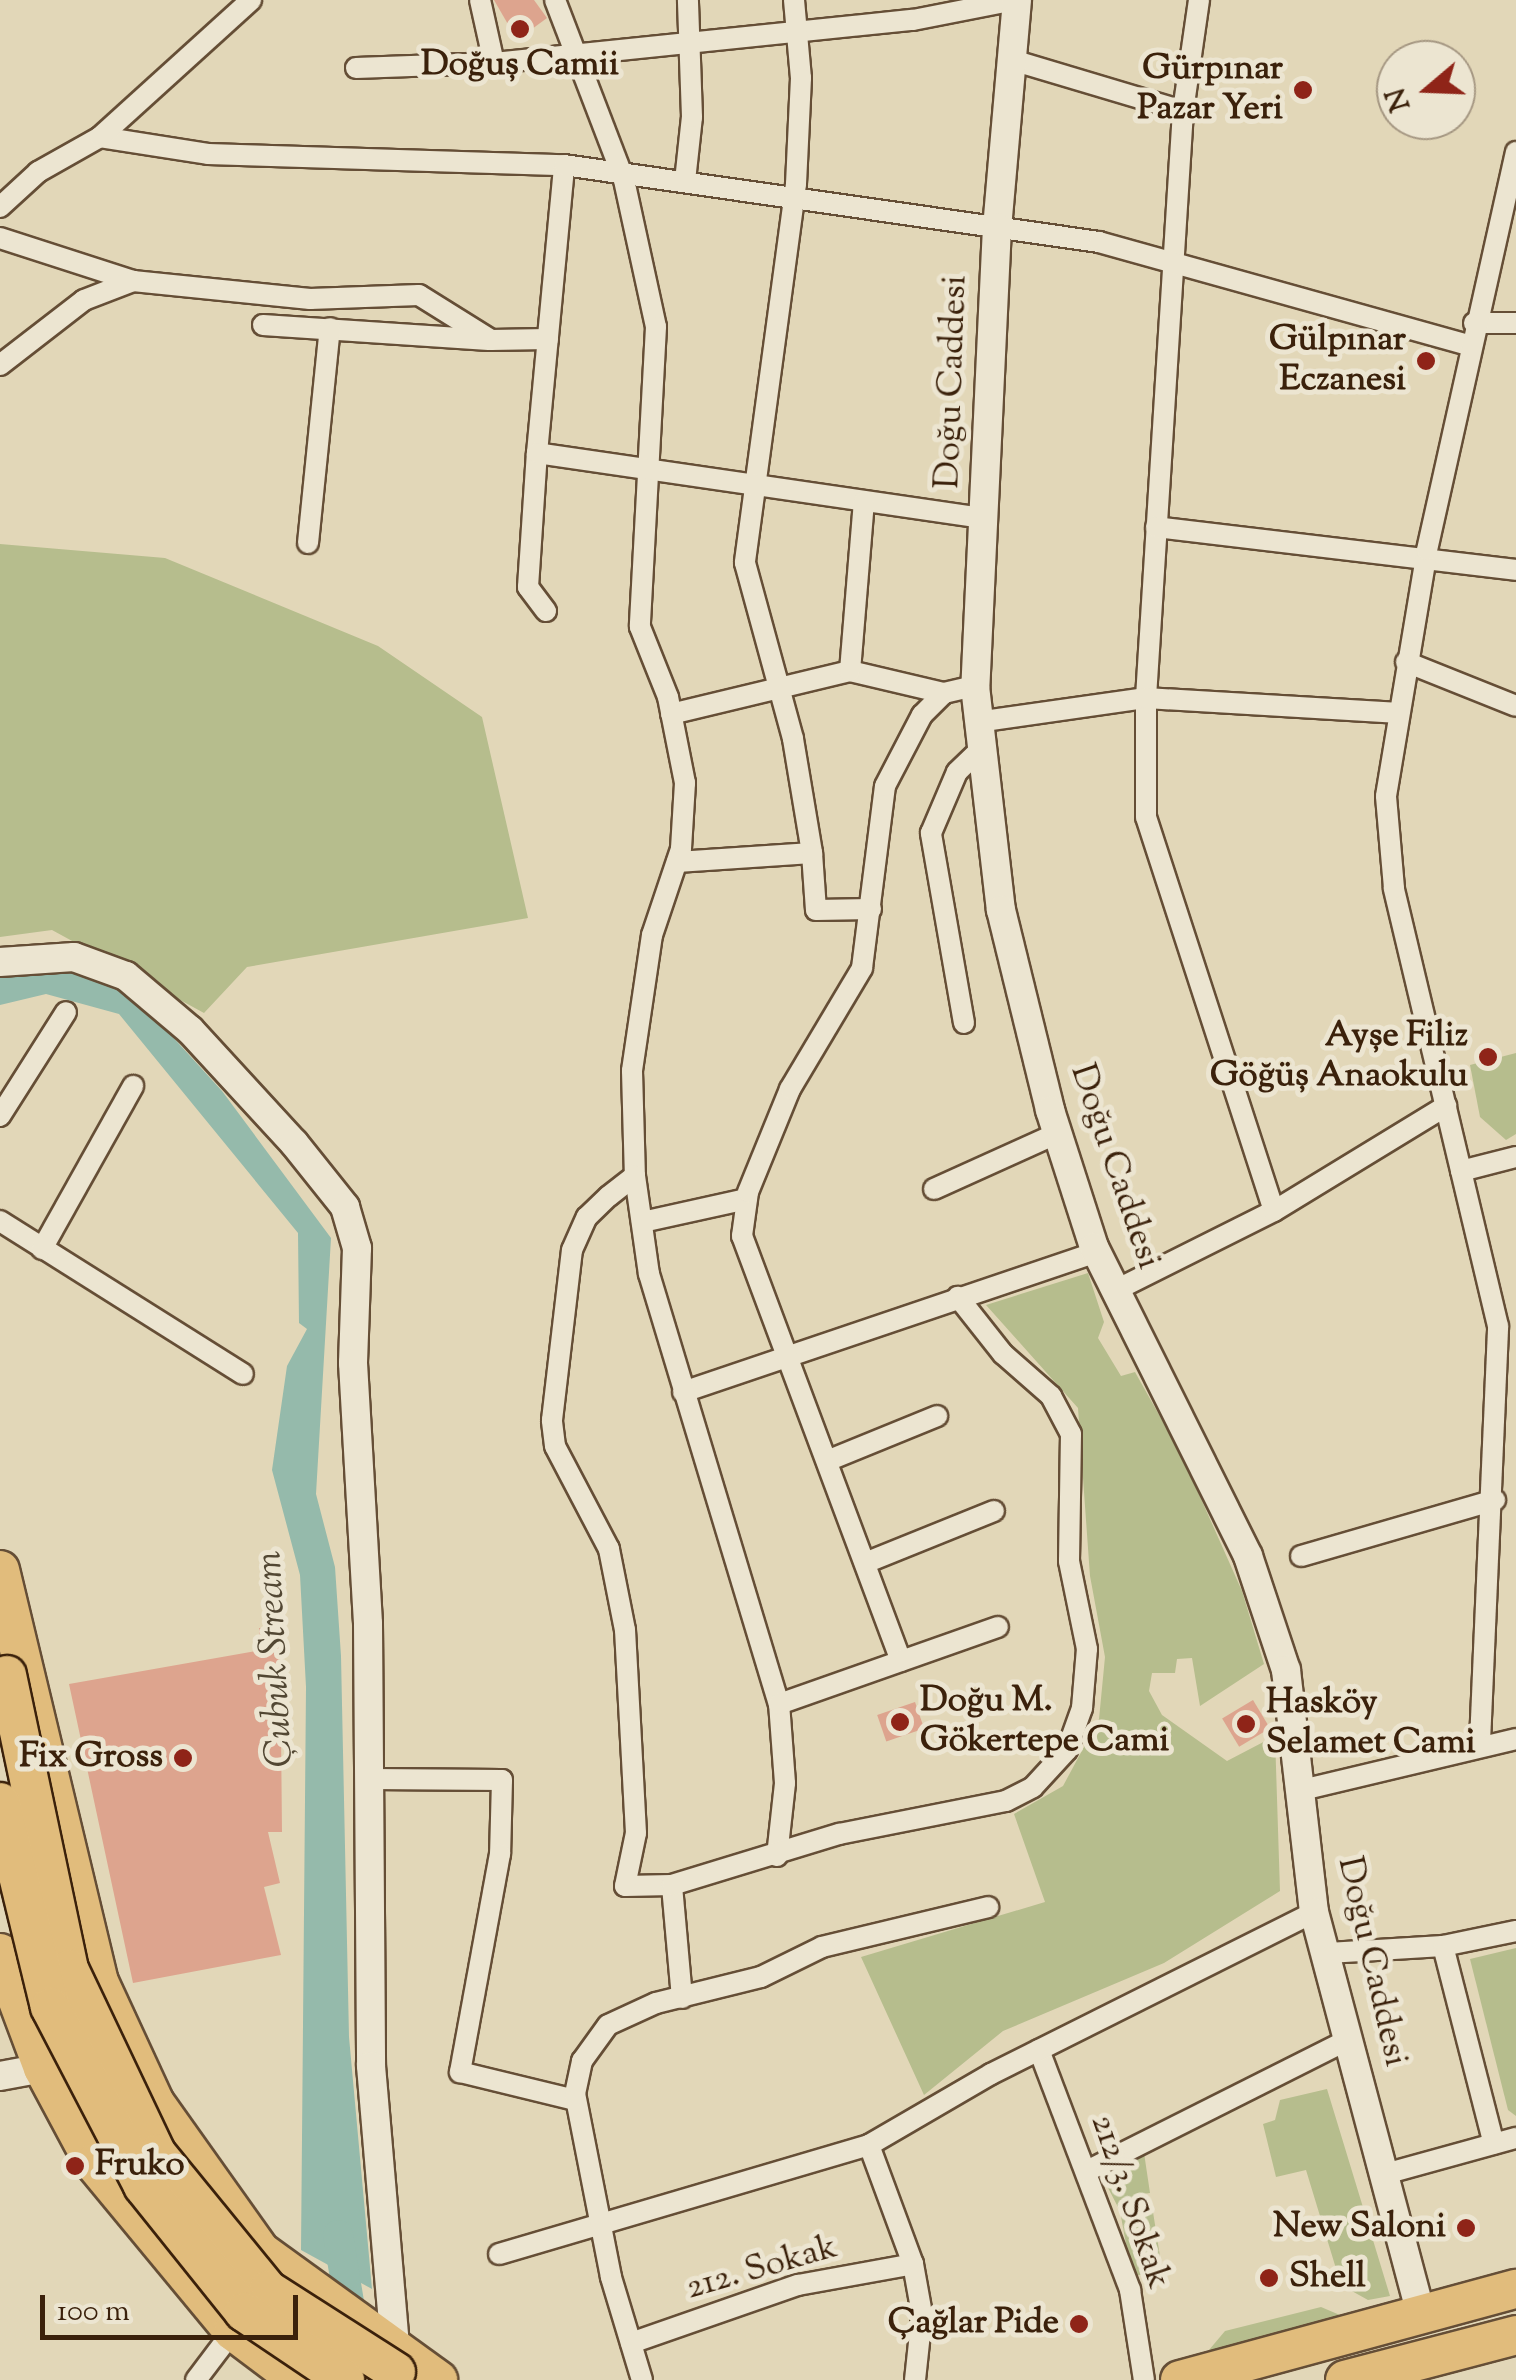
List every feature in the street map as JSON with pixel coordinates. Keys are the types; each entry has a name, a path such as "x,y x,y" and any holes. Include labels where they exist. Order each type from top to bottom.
{"highway":[{"path":"0,1570 86,1937 118,2031 157,2106 223,2209 260,2252 395,2357"},
{"path":"4,1661 68,1969 157,2154 268,2290 438,2380"},
{"path":"0,1802 50,2008 143,2186 244,2312 346,2380"},
{"path":"2,1958 20,1982 52,1986 75,1974 86,1937"},
{"path":"2,1958 43,2067 82,2141 233,2330 298,2380"},
{"path":"85,2008 118,2031 116,2071 96,2087 71,2090 43,2067 41,2037 58,2015 85,2008"},
{"path":"82,2141 80,2121 106,2095 138,2090 157,2106"},
{"path":"1180,2380 1516,2288"},
{"path":"1344,2380 1516,2335"}],"street":[{"path":"224,0 233,21"},
{"path":"0,206 38,172 100,137 252,0"},
{"path":"480,0 494,63"},
{"path":"576,0 558,9 620,172 656,327 640,627 671,714 686,783 677,862 652,935 632,1071 635,1176 642,1222 684,1392 779,1704 785,1783 777,1856"},
{"path":"686,181 688,0"},
{"path":"794,0 794,197 745,563 780,688 812,853 816,910 871,909"},
{"path":"356,68 494,63 573,49 689,43 913,20 1016,0"},
{"name":"Doğu Caddesi","path":"1016,0 997,227 976,686 978,736 1001,910 1058,1134 1096,1252 1248,1556 1286,1670 1314,1912 1421,2314"},
{"path":"1199,0 1183,111 1156,527 1146,698 1146,818 1274,1211"},
{"path":"1012,60 1183,111"},
{"path":"100,137 208,154 564,165 997,227 1175,260 1470,345"},
{"path":"1480,1742 1495,1500 1507,1385 1498,1326 1394,888 1386,796 1396,714 1426,560 1474,323 1516,152"},
{"path":"546,611 528,587 564,165"},
{"path":"0,238 133,281 310,299 419,295 491,340"},
{"path":"0,365 84,300 133,281"},
{"path":"1474,323 1516,323"},
{"path":"263,325 491,340 548,339"},
{"path":"308,543 330,328"},
{"path":"537,453 986,518"},
{"path":"850,671 864,502"},
{"path":"1156,527 1516,570"},
{"path":"1406,662 1516,706"},
{"path":"671,714 850,671 944,694 976,686"},
{"path":"902,1661 742,1236 748,1199 790,1089 862,968 884,786 922,715 944,694"},
{"path":"964,1023 932,833 978,736 1146,698 1396,714"},
{"path":"677,862 812,853"},
{"path":"0,962 74,957 126,976 190,1030 304,1156 345,1207 357,1248 345,1404 370,1780 371,2066 395,2357"},
{"path":"0,1116 66,1012"},
{"path":"42,1249 133,1086"},
{"path":"1116,1290 1274,1211 1446,1106"},
{"path":"934,1189 1058,1134"},
{"path":"1462,1171 1516,1156"},
{"path":"635,1176 587,1217 572,1250 552,1420 556,1446 609,1549 625,1630 636,1832 625,1886 672,1885 839,1834 1006,1800 1032,1786 1067,1750 1082,1708 1087,1649 1069,1562 1071,1434 1050,1396 1002,1354 958,1297"},
{"path":"642,1222 748,1199"},
{"path":"0,1221 243,1374"},
{"path":"684,1392 1096,1252"},
{"path":"828,1461 937,1416"},
{"path":"1300,1556 1495,1500"},
{"path":"865,1563 994,1511"},
{"path":"779,1704 998,1627"},
{"path":"1298,1790 1480,1742 1516,1738"},
{"path":"370,1780 502,1780 500,1854 460,2072 576,2100"},
{"path":"672,1885 682,1998"},
{"path":"642,2380 598,2223 576,2100 582,2061 608,2025 682,1998 762,1978 822,1947 988,1907"},
{"path":"499,2254 869,2145 1039,2050 1314,1912"},
{"path":"1328,1953 1443,1946 1516,1931"},
{"path":"1443,1946 1494,2144"},
{"path":"1088,2170 1349,2039"},
{"name":"212/3. Sokak","path":"1039,2050 1088,2170 1130,2290 1144,2380"},
{"path":"0,2076 43,2067"},
{"path":"1385,2174 1516,2138"},
{"path":"869,2145 913,2264 922,2314 915,2380"},
{"name":"212. Sokak","path":"631,2343 798,2286 913,2264"},
{"path":"196,2380 233,2330"}],"shaded area":[{"path":"0,544 165,558 378,646 482,717 528,918 247,967 204,1013 52,930 0,937"},
{"path":"62,969 130,990 222,1091 331,1238 316,1494 335,1567 341,1656 349,2037 372,2289 301,2250 306,1687 300,1575 272,1470 287,1366 307,1329 299,1323 298,1233 119,1014 46,994 0,1005 0,973"},
{"path":"1516,1053 1516,1134 1506,1140 1480,1117 1470,1065"},
{"path":"1088,1273 1104,1322 1098,1338 1121,1376 1135,1372 1181,1454 1242,1591 1264,1664 1200,1706 1192,1658 1177,1659 1175,1673 1152,1673 1149,1691 1162,1715 1227,1761 1275,1736 1280,1891 1164,1963 1003,2031 924,2095 861,1957 1045,1902 1014,1814 1063,1786 1099,1719 1105,1657 1090,1576 1078,1408 986,1305"},
{"path":"1516,1948 1516,2116 1508,2110 1470,1959"},
{"path":"1327,2089 1390,2296 1368,2300 1341,2285 1306,2170 1276,2177 1263,2124 1275,2120 1280,2100"},
{"path":"1143,2146 1150,2193 1136,2195 1138,2213 1153,2212 1162,2269 1132,2277 1120,2211 1103,2178 1108,2166"},
{"path":"1321,2307 1354,2321 1198,2363 1225,2331"}],"building":[{"name":"Doğuş Camii","path":"494,0 534,0 547,18 517,40"},
{"name":"Fix Gross","path":"280,1627 282,1832 268,1832 280,1883 264,1887 281,1955 133,1983 69,1684 261,1650 259,1628"},
{"name":"Hasköy Selamet Cami","path":"1253,1700 1270,1728 1239,1747 1222,1719"},
{"name":"Doğu M. Gökertepe Cami","path":"915,1702 924,1728 886,1741 877,1715"}],"waterway":[{"path":"338,2235 353,2327"}],"place":[{"name":"Doğuş Camii","path":"520,29"},
{"name":"Gürpınar Pazar Yeri","path":"1303,90"},
{"name":"Gülpınar Eczanesi","path":"1426,361"},
{"name":"Ayşe Filiz Göğüş Anaokulu","path":"1488,1057"},
{"name":"Doğu M. Gökertepe Cami","path":"900,1722"},
{"name":"Hasköy Selamet Cami","path":"1246,1724"},
{"name":"Fix Gross","path":"183,1758"},
{"name":"Fruko","path":"75,2166"},
{"name":"New Saloni","path":"1466,2228"},
{"name":"Shell","path":"1269,2278"},
{"name":"Çağlar Pide","path":"1079,2324"}],"water label":[{"name":"Çubuk Stream","path":"277,1659"}]}
